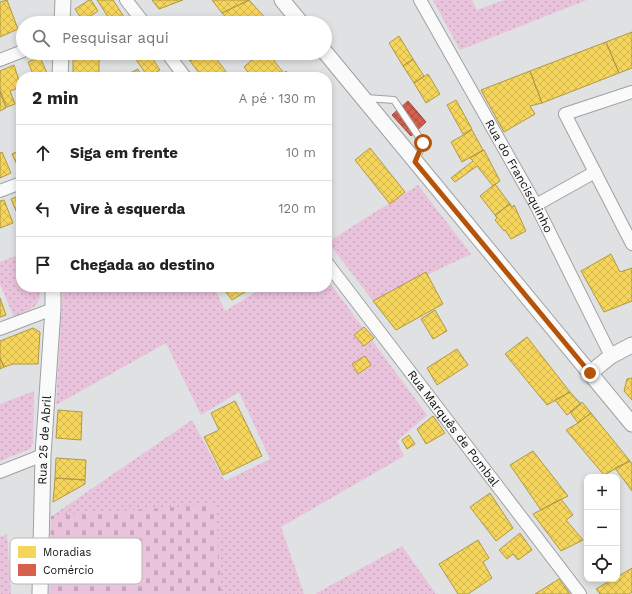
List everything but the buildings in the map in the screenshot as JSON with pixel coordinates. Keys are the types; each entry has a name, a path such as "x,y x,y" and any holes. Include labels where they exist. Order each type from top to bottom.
{"street":[{"path":"62,16 63,0"},
{"path":"126,0 139,16"},
{"path":"282,0 295,16"},
{"name":"Rua do Francisquinho","path":"420,0 536,205 611,356"},
{"path":"0,60 16,54"},
{"path":"60,72 61,60"},
{"path":"172,60 181,72"},
{"path":"332,60 632,424"},
{"path":"632,92 565,114 632,244"},
{"path":"536,205 595,172"},
{"path":"0,191 16,185"},
{"name":"Rua Marquês de Pombal","path":"332,270 580,594"},
{"name":"Rua 25 de Abril","path":"41,538 42,456 53,292"},
{"path":"0,330 53,309"},
{"path":"590,373 611,356 632,345"},
{"path":"0,472 42,456"},
{"name":"Rua 25 de Abril","path":"40,584 40,594"}],"lane":[{"path":"363,98 394,100 423,143 415,162"}],"green space":[{"path":"433,0 472,0 477,10 504,0 587,0 460,50"},
{"path":"418,185 471,254 373,301 332,247 332,239"},
{"path":"16,256 16,292 40,292 39,300 34,307 14,317 0,284 0,262"},
{"path":"332,286 427,415 397,441 404,456 281,527 304,594 221,594 215,505 52,516 192,420 225,481 270,459 239,392 201,415 166,343 56,405 63,292 216,292 225,311 256,292 332,292"},
{"path":"34,391 33,443 30,449 0,461 0,404"},
{"path":"216,504 221,594 49,594 49,584 142,584 142,538 50,538 51,516"},
{"path":"7,534 11,594 0,594 0,537"},
{"path":"402,546 436,594 315,594"}],"route":[{"path":"423,143 415,162 590,373"}]}
